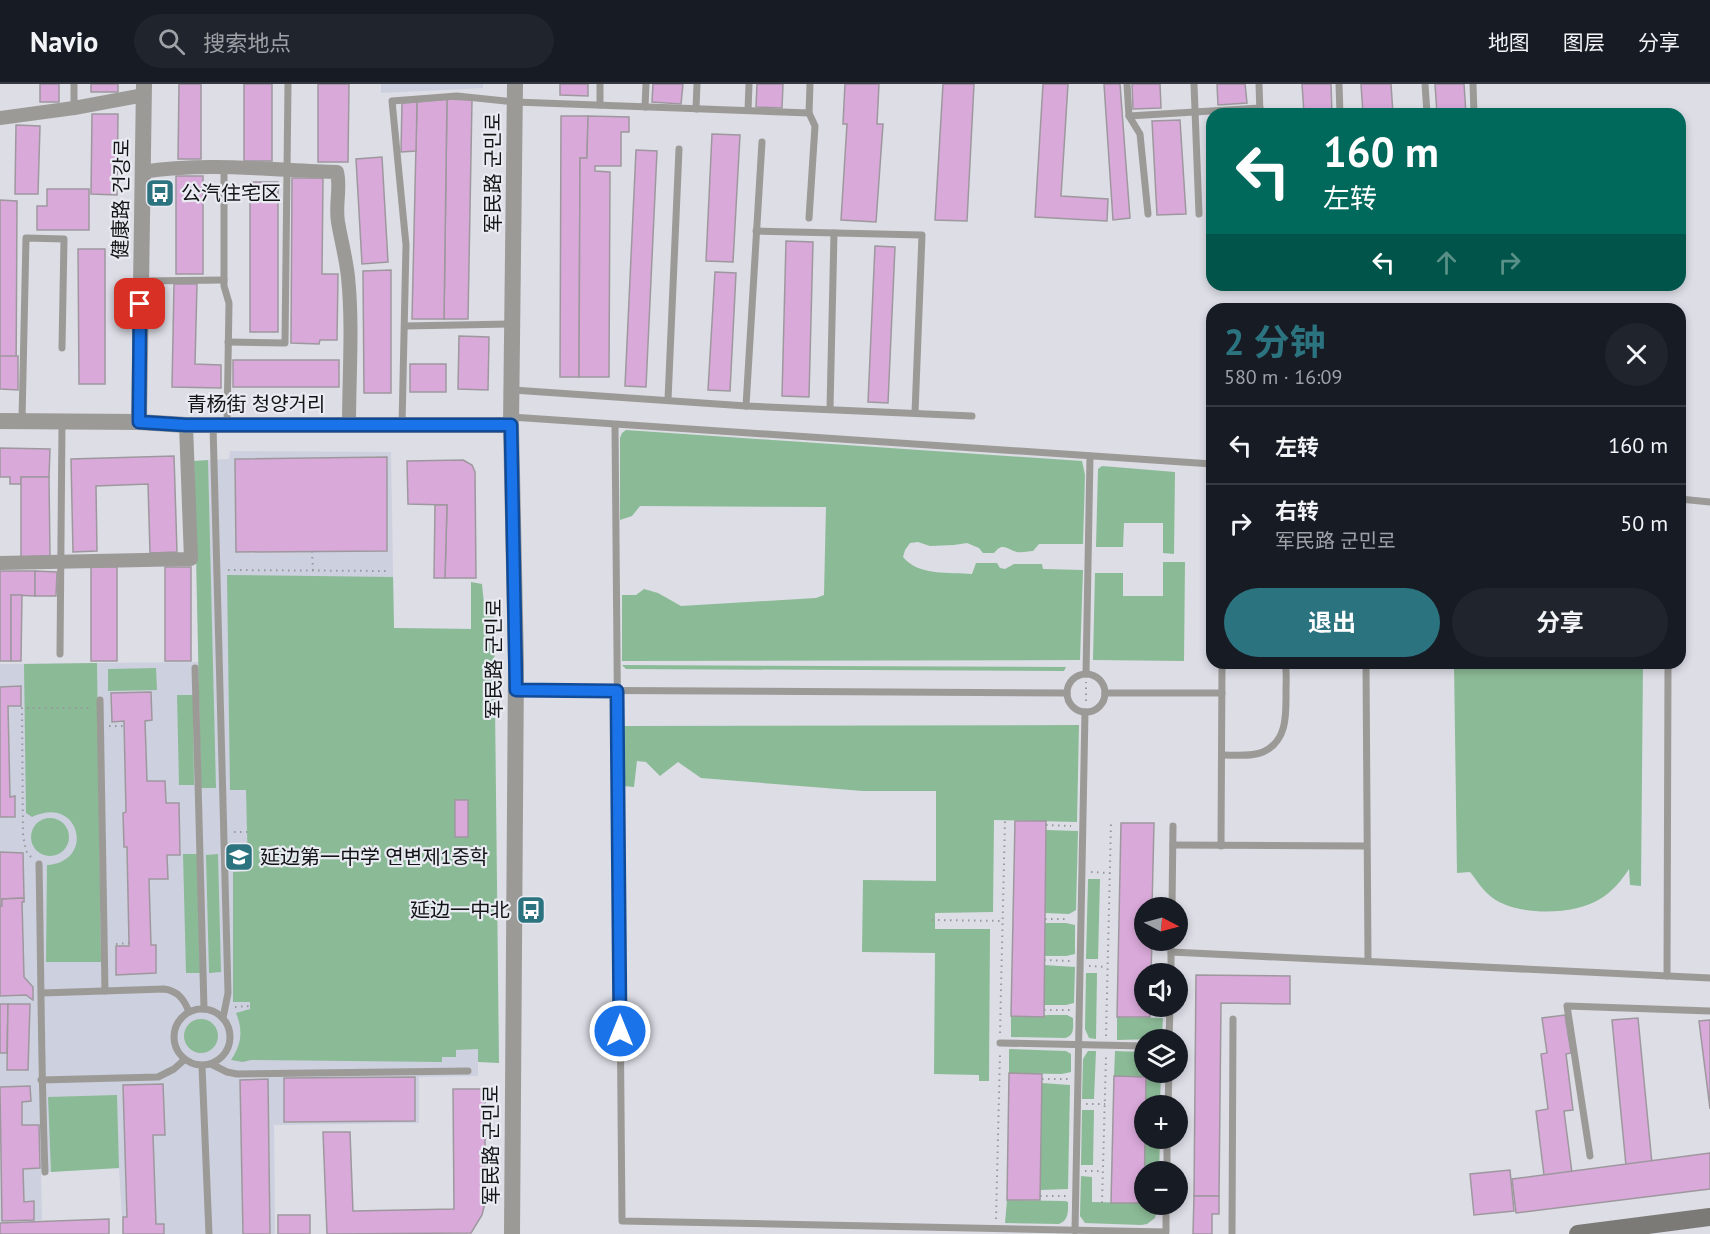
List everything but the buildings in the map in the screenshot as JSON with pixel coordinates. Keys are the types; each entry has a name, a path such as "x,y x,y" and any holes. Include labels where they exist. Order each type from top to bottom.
{"main road":[{"path":"1578,1234 1710,1217"}],"street":[{"name":"军民路 군민로","path":"512,1234 516,690 511,421 515,84"},
{"path":"0,118 74,108 145,87"},
{"name":"健康路 건강로","path":"139,422 145,87"},
{"path":"142,172 166,168 224,168 337,172 339,180 336,202 349,299 349,425"},
{"name":"青杨街 청양거리","path":"0,421 62,420 186,425 349,425 511,421"},
{"path":"0,563 191,559 186,425"}],"lane":[{"path":"74,84 74,108"},
{"path":"228,342 285,343 288,84"},
{"path":"600,84 600,105"},
{"path":"645,107 646,84"},
{"path":"696,109 697,84"},
{"path":"748,110 749,84"},
{"path":"809,218 815,126 808,113 810,84"},
{"path":"1127,84 1129,116 1140,134 1148,214"},
{"path":"1194,84 1199,214"},
{"path":"1259,84 1260,108"},
{"path":"1339,84 1340,108"},
{"path":"1425,84 1427,108"},
{"path":"1473,84 1474,108"},
{"path":"402,424 406,244 392,101 456,96 515,102 808,113"},
{"path":"1129,116 1206,112"},
{"path":"746,406 762,142"},
{"path":"668,400 679,149"},
{"path":"223,1018 228,993 216,570 220,425 228,342 229,303 224,280 224,168"},
{"path":"756,231 922,234 915,413"},
{"path":"830,409 834,233"},
{"path":"22,420 26,238 64,239 62,348"},
{"path":"141,281 224,280"},
{"path":"405,326 513,324"},
{"path":"512,390 746,406 972,416"},
{"path":"60,654 62,420"},
{"path":"511,421 615,425 1206,464"},
{"path":"615,425 622,1221 1166,1232 1166,1215"},
{"path":"1086,674 1090,456"},
{"path":"1686,500 1710,502"},
{"path":"195,668 204,1009"},
{"path":"1221,846 1222,669"},
{"path":"1222,755 1255,754 1269,748 1277,740 1283,730 1286,716 1285,669"},
{"path":"1366,669 1368,961"},
{"path":"1667,976 1668,669"},
{"path":"1086,674 1098,677 1106,693 1097,709 1085,712 1071,704 1067,693 1075,677 1086,674"},
{"path":"516,690 1067,693"},
{"path":"1106,693 1222,693"},
{"path":"100,704 105,991"},
{"path":"1075,1231 1085,712"},
{"path":"1172,897 1173,826"},
{"path":"1173,845 1366,846"},
{"path":"39,864 42,993 41,1080 45,1172"},
{"path":"1171,963 1171,952 1710,978"},
{"path":"42,993 172,990 179,995 189,1012"},
{"path":"1590,1156 1567,1006 1710,1011"},
{"path":"204,1009 216,1012 223,1018 230,1035 225,1053 211,1064 202,1066 184,1060 174,1044 174,1034 181,1017 189,1012 204,1009"},
{"path":"1232,1234 1233,1019"},
{"path":"1000,1043 1134,1046"},
{"path":"41,1080 158,1077 174,1069 184,1060"},
{"path":"211,1064 237,1074 468,1071"},
{"path":"202,1066 209,1234"}],"path":[{"path":"312,551 313,571"},
{"path":"216,570 386,571"},
{"path":"1085,712 1086,674"},
{"path":"39,864 26,851 24,844 22,708 100,704"},
{"path":"100,726 124,726"},
{"path":"996,1229 1005,820"},
{"path":"1102,1203 1111,823"},
{"path":"1047,825 1083,826"},
{"path":"231,832 247,832"},
{"path":"1082,871 1110,873"},
{"path":"1045,919 1081,919"},
{"path":"932,920 1003,921"},
{"path":"104,945 129,943"},
{"path":"1044,960 1107,967"},
{"path":"226,1008 250,1006"},
{"path":"1044,1010 1079,1010"},
{"path":"1042,1079 1078,1080"},
{"path":"1077,1104 1105,1104"},
{"path":"1076,1171 1103,1171"},
{"path":"1040,1196 1075,1196"}],"shaded area":[{"path":"381,84 483,84 483,88 381,93"},
{"name":"延边第一中学 연변제1중학","path":"230,451 391,452 394,628 478,629 478,1076 419,1077 419,1123 274,1125 275,1234 123,1234 119,1168 41,1172 42,1220 0,1221 0,664 199,662 194,461 229,459"}],"green space":[{"path":"626,430 1082,461 1085,475 1083,544 1039,544 1033,551 1020,552 1002,547 994,553 983,553 979,548 967,543 930,546 918,542 910,543 903,557 917,567 944,573 972,574 976,563 997,563 1000,568 1005,569 1014,564 1042,564 1043,569 1083,570 1080,660 622,661 622,595 636,595 644,589 658,593 681,606 816,598 824,595 826,507 640,506 632,516 620,520 620,438"},
{"path":"208,460 216,788 201,788 194,461"},
{"path":"1102,466 1175,472 1174,554 1163,553 1163,523 1124,523 1123,547 1096,547 1098,469"},
{"path":"1163,562 1185,562 1184,661 1093,660 1095,573 1123,573 1123,596 1163,596"},
{"path":"227,575 393,577 394,628 471,629 471,582 482,584 485,614 494,615 499,1063 478,1062 478,1049 456,1050 456,1057 442,1057 442,1062 251,1060 243,1062 231,1060 240,1037 240,1025 236,1013 250,1009 250,1002 233,1002 233,872 248,871 246,790 230,790"},
{"path":"97,663 101,962 46,962 47,865 62,861 72,853 76,842 76,831 71,821 61,814 48,812 32,817 26,813 24,664"},
{"path":"622,665 1066,667 1064,671 626,669"},
{"path":"156,668 157,690 108,691 108,669"},
{"path":"1454,669 1643,669 1641,886 1630,885 1629,869 1608,893 1589,905 1575,909 1543,912 1512,907 1498,902 1485,892 1470,872 1457,873"},
{"path":"177,695 193,695 194,785 179,785"},
{"path":"1079,725 1077,822 994,820 993,912 935,913 935,929 990,929 989,1081 979,1081 979,1075 934,1074 935,953 862,952 863,880 936,881 936,791 863,791 701,778 678,762 660,776 646,762 637,761 634,787 624,786 624,726"},
{"path":"50,818 57,819 63,824 68,830 68,844 63,850 57,855 50,856 43,855 37,850 32,844 31,837 32,830 37,824 43,819"},
{"path":"1046,830 1078,831 1076,910 1069,914 1045,913"},
{"path":"183,854 198,854 200,973 186,973"},
{"path":"218,854 221,972 209,973 206,855"},
{"path":"1088,879 1100,879 1098,959 1086,959"},
{"path":"1045,923 1075,925 1075,954 1045,956"},
{"path":"1044,965 1075,967 1074,1003 1044,1005"},
{"path":"1086,973 1097,973 1096,1039 1089,1038 1085,1029"},
{"path":"1067,1015 1073,1018 1073,1030 1065,1038 1011,1037 1011,1016"},
{"path":"1117,1017 1163,1018 1162,1029 1134,1029 1134,1040 1117,1040"},
{"path":"201,1019 213,1024 218,1036 213,1048 201,1053 189,1048 184,1036 189,1024"},
{"path":"1009,1049 1066,1051 1071,1054 1071,1072 1062,1074 1009,1073"},
{"path":"1088,1051 1096,1051 1094,1099 1082,1099 1083,1059"},
{"path":"1115,1051 1134,1052 1134,1077 1114,1076"},
{"path":"1042,1083 1070,1085 1068,1189 1040,1190"},
{"path":"1146,1083 1161,1083 1160,1095 1146,1095"},
{"path":"117,1095 119,1168 51,1172 48,1097"},
{"path":"1082,1110 1094,1110 1093,1165 1081,1165"},
{"path":"1145,1149 1160,1149 1159,1161 1145,1161"},
{"path":"1081,1176 1092,1177 1092,1202 1134,1203 1134,1215 1156,1215 1147,1224 1141,1225 1085,1223 1080,1216"},
{"path":"1007,1200 1065,1201 1068,1202 1067,1215 1065,1220 1059,1224 1005,1223"}],"place":[{"name":"公汽住宅区","path":"160,193"},
{"name":"延边第一中学 연변제1중학","path":"239,857"},
{"name":"延边一中北","path":"531,910"}],"route":[{"path":"140,304 139,422 186,425 511,425 516,690 617,691 620,1031"}]}
